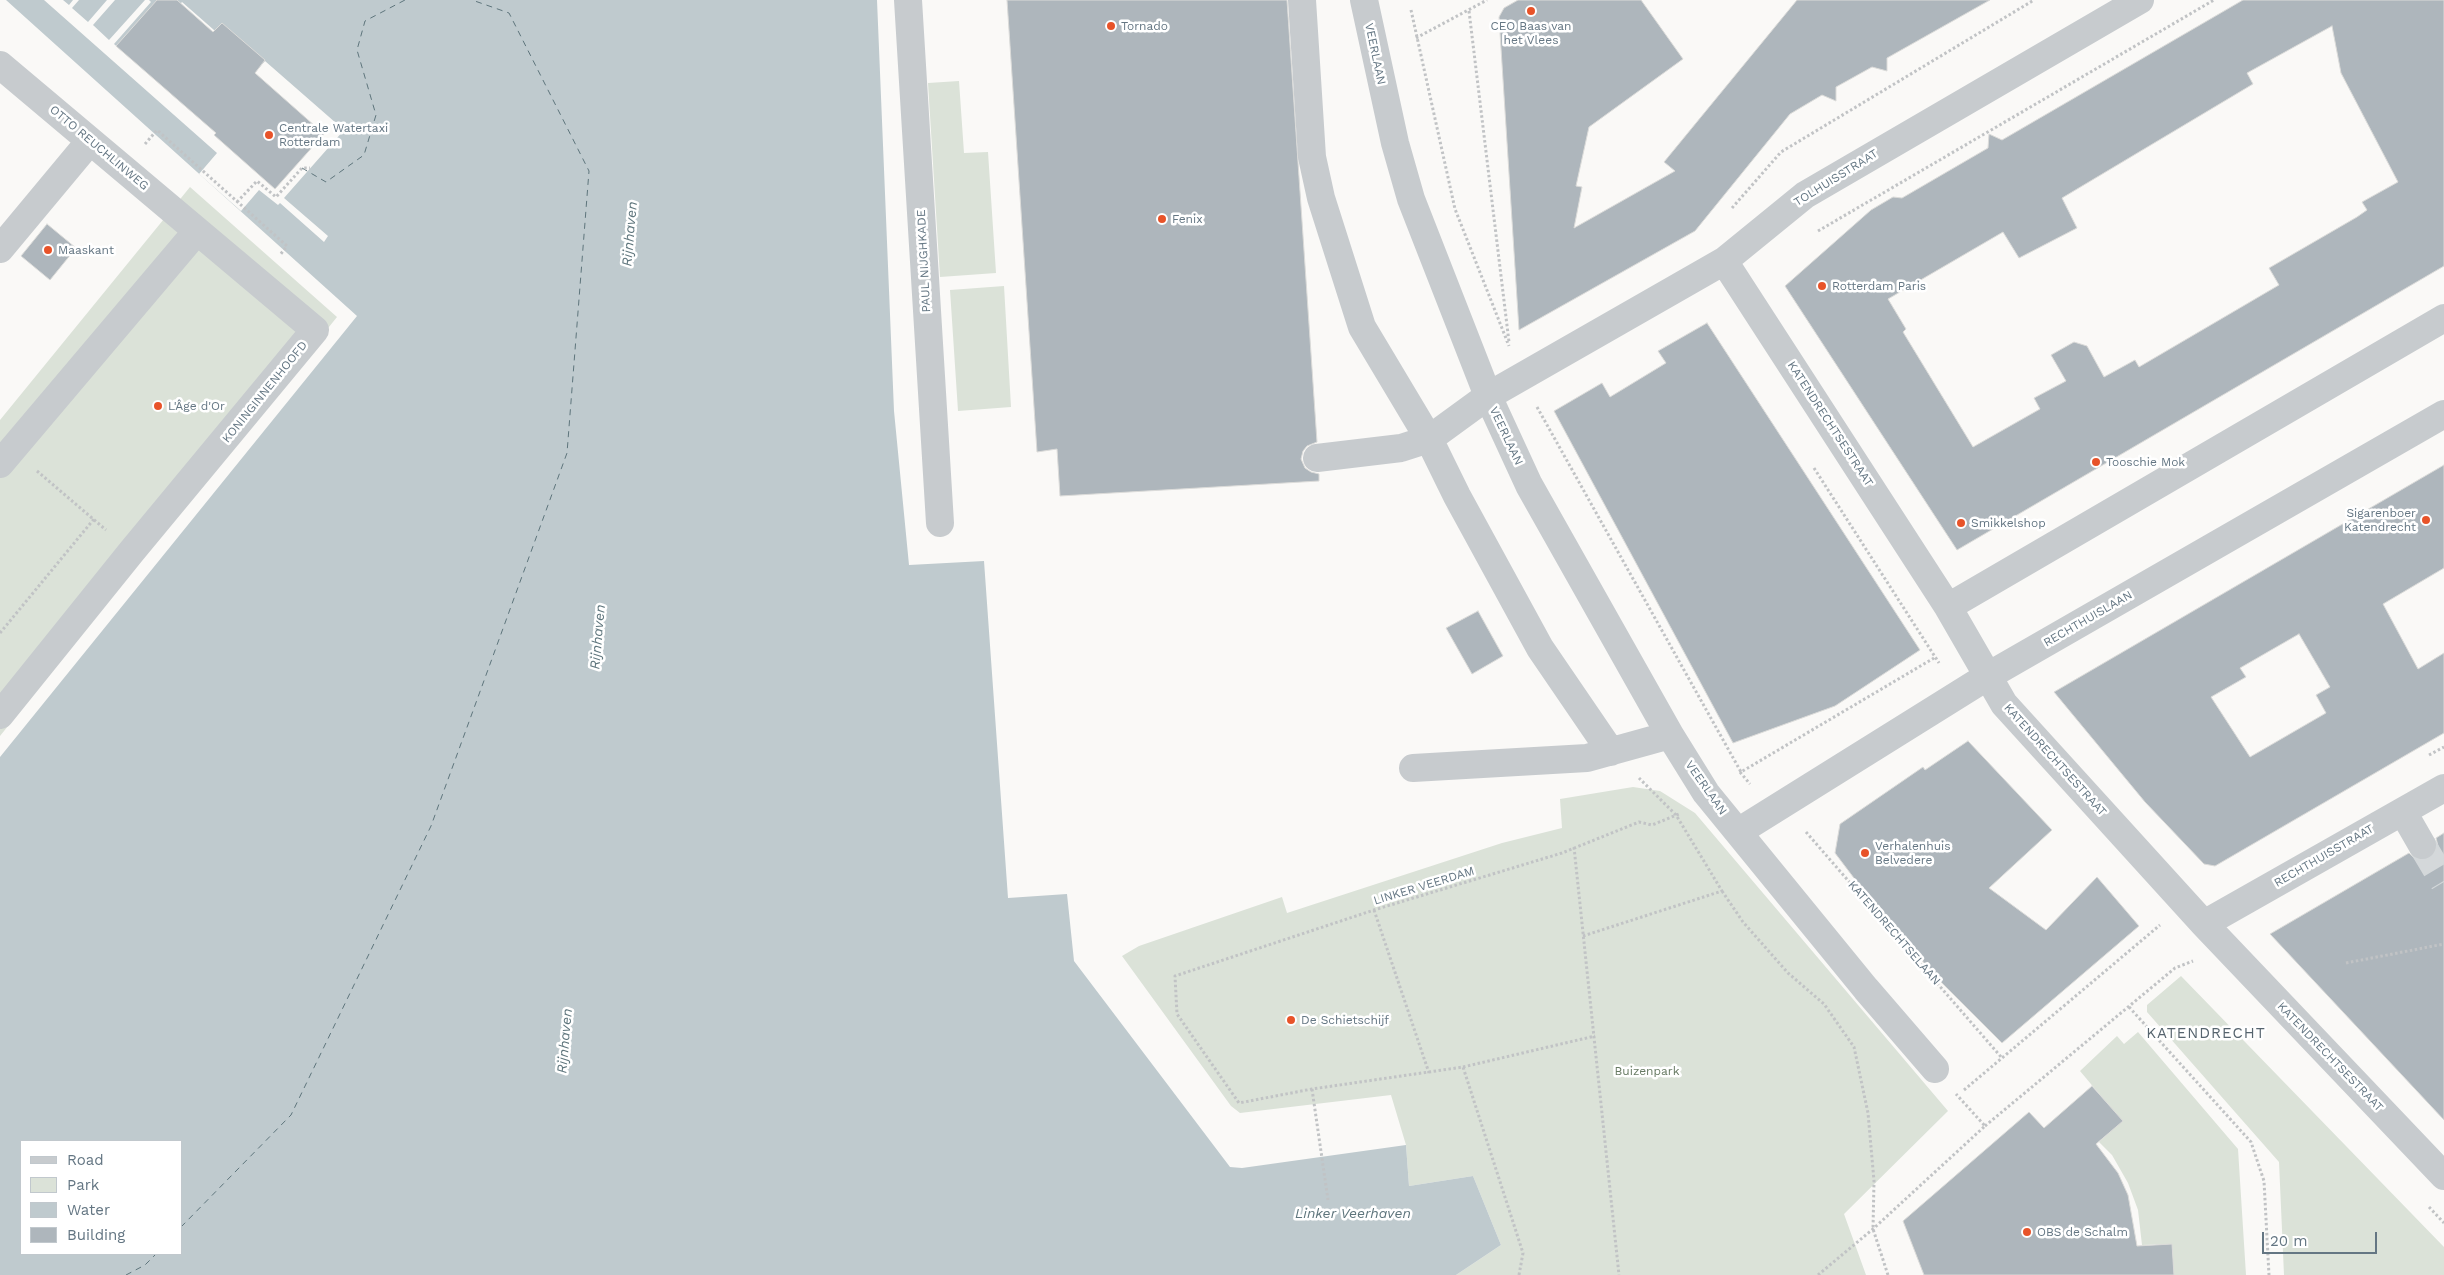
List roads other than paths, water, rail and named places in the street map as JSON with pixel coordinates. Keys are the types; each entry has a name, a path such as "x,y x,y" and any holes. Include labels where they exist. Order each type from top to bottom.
{"street":[{"name":"PAUL NIJGHKADE","path":"908,0 940,523"},
{"path":"1302,0 1312,158 1321,198 1362,327 1429,439 1457,496 1540,648 1611,752"},
{"name":"VEERLAAN","path":"1364,0 1395,143 1411,199 1488,396 1529,485 1670,735 1706,793 1738,832"},
{"name":"TOLHUISSTRAAT","path":"1318,458 1401,448 1429,439 1488,396 1724,261 1805,195 2140,0"},
{"name":"OTTO REUCHLINWEG","path":"0,65 198,231"},
{"path":"0,248 90,141"},
{"path":"6,457 198,231"},
{"name":"KONINGINNENHOOFD","path":"0,716 132,551 315,330 198,231"},
{"name":"KATENDRECHTSESTRAAT","path":"1724,261 1948,607 2004,704 2204,924 2444,1176"},
{"path":"1948,607 2444,318"},
{"name":"RECHTHUISLAAN","path":"1738,832 1988,676 2444,414"},
{"path":"1414,768 1586,758 1670,735"},
{"name":"RECHTHUISSTRAAT","path":"2204,924 2444,788"},
{"path":"2403,812 2422,845"},
{"path":"1738,832 1866,990 1935,1069"}],"water":[{"path":"6,0 877,0 894,411 909,565 984,561 1008,898 1067,894 1074,961 1230,1167 1242,1168 1406,1145 1409,1186 1473,1176 1501,1245 1456,1275 0,1275 0,757 357,316"}],"tunnel":[{"path":"2422,845 2444,882"}],"place":[{"name":"CEO Baas van het Vlees","path":"1531,11"},
{"name":"Tornado","path":"1111,26"},
{"name":"Centrale Watertaxi Rotterdam","path":"269,135"},
{"name":"Fenix","path":"1162,219"},
{"name":"Maaskant","path":"48,250"},
{"name":"Rotterdam Paris","path":"1822,286"},
{"name":"L'Âge d'Or","path":"158,406"},
{"name":"Tooschie Mok","path":"2096,462"},
{"name":"Sigarenboer Katendrecht","path":"2426,520"},
{"name":"Smikkelshop","path":"1961,523"},
{"name":"Verhalenhuis Belvedere","path":"1865,853"},
{"name":"De Schietschijf","path":"1291,1020"},
{"name":"OBS de Schalm","path":"2027,1232"}],"district":[{"name":"KATENDRECHT","path":"2206,1034"}],"water label":[{"name":"Rijnhaven","path":"630,234"},
{"name":"Rijnhaven","path":"598,637"},
{"name":"Rijnhaven","path":"565,1041"},
{"name":"Linker Veerhaven","path":"1353,1214"}],"park label":[{"name":"Buizenpark","path":"1647,1071"}]}
